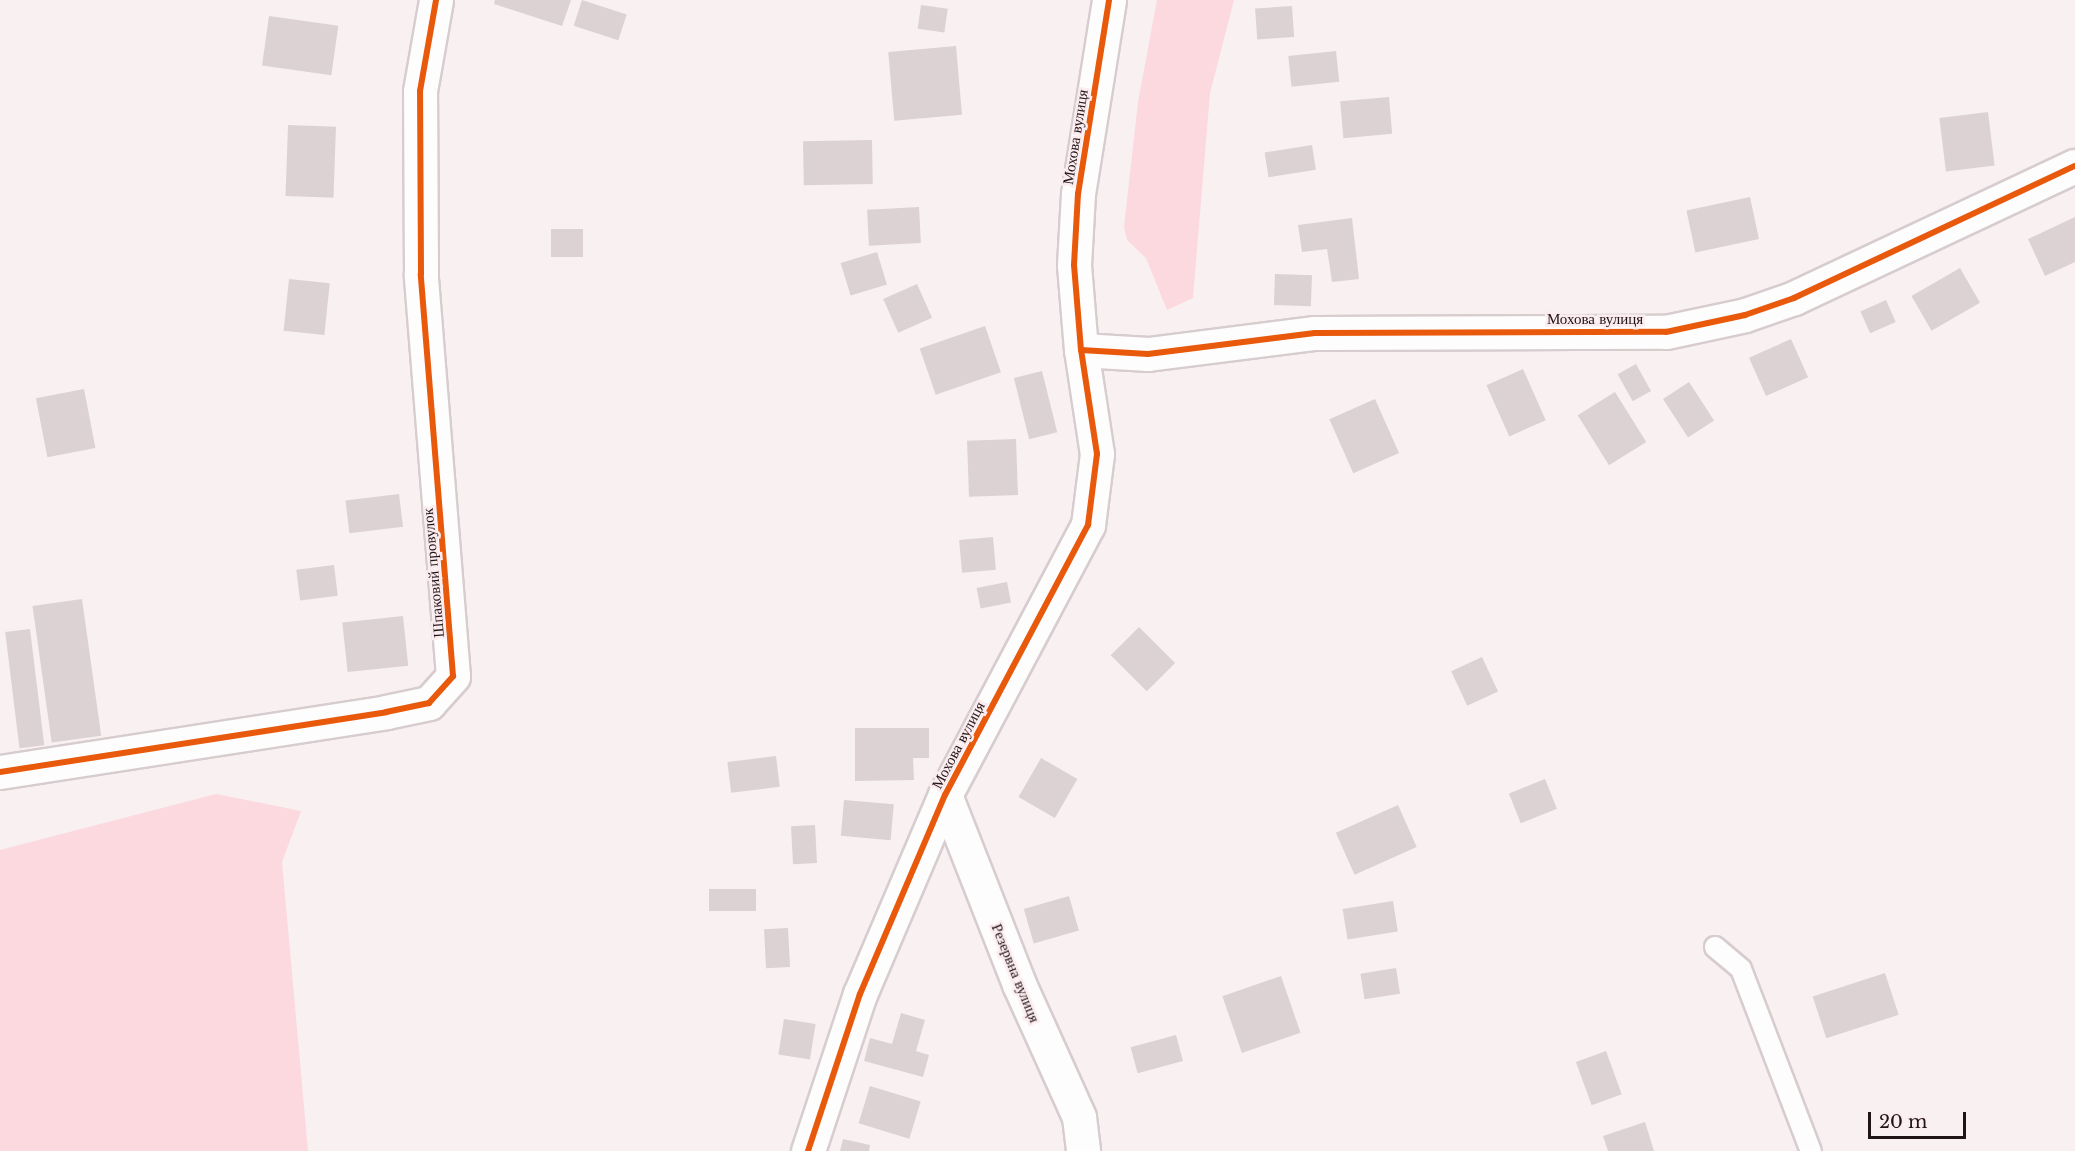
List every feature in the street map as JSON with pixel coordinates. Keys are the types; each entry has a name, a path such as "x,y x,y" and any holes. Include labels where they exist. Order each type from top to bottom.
{"street":[{"name":"Шпаковий провулок","path":"0,772 386,712 429,703 453,676 421,274 420,91 436,0"},
{"name":"Мохова вулиця","path":"808,1151 860,994 945,795 1088,525 1097,454 1081,350 1074,265 1078,194 1109,0"},
{"name":"Мохова вулиця","path":"1081,350 1148,354 1315,333 1666,332 1745,315 1794,298 2075,166"},
{"name":"Резервна вулиця","path":"945,795 1019,984 1079,1117 1083,1151"}],"lane":[{"path":"1716,947 1741,969 1811,1151"}],"shaded area":[{"path":"1157,0 1234,0 1210,93 1193,298 1167,310 1146,258 1127,240 1124,227 1138,102"},
{"path":"216,794 301,811 282,862 308,1151 0,1151 0,850"}],"building":[{"path":"495,0 571,0 562,26 494,4"},
{"path":"582,0 627,15 618,40 574,26"},
{"path":"921,5 948,9 944,33 918,29"},
{"path":"1292,6 1294,37 1257,40 1255,9"},
{"path":"269,16 338,26 331,75 262,66"},
{"path":"956,46 962,115 894,121 888,52"},
{"path":"1336,51 1339,82 1292,87 1288,56"},
{"path":"1389,97 1392,134 1343,138 1340,101"},
{"path":"1988,112 1995,166 1946,172 1939,118"},
{"path":"288,125 336,127 333,198 286,196"},
{"path":"872,140 873,184 804,185 803,141"},
{"path":"1312,145 1316,170 1269,177 1265,153"},
{"path":"1750,197 1759,239 1695,253 1686,211"},
{"path":"919,207 921,243 869,246 867,210"},
{"path":"2075,217 2075,262 2045,276 2028,239"},
{"path":"1352,218 1359,279 1332,282 1327,249 1302,252 1298,225"},
{"path":"551,229 583,229 583,257 551,257"},
{"path":"877,252 887,285 851,296 841,263"},
{"path":"1960,268 1980,303 1932,331 1912,296"},
{"path":"1275,274 1312,275 1311,306 1274,305"},
{"path":"289,279 330,283 324,335 284,331"},
{"path":"917,284 932,318 898,333 883,299"},
{"path":"1886,300 1896,322 1870,333 1860,311"},
{"path":"985,326 1001,372 936,395 920,348"},
{"path":"1791,339 1808,377 1766,396 1749,358"},
{"path":"1636,364 1651,391 1633,401 1618,374"},
{"path":"1523,369 1546,420 1509,436 1486,385"},
{"path":"1042,371 1057,432 1029,439 1014,378"},
{"path":"1689,382 1714,421 1688,437 1663,399"},
{"path":"84,389 95,448 47,457 36,398"},
{"path":"1615,392 1646,442 1609,465 1578,415"},
{"path":"1375,399 1399,453 1353,473 1329,419"},
{"path":"1016,439 1018,495 969,497 967,441"},
{"path":"399,494 403,527 349,533 345,501"},
{"path":"993,537 996,570 962,573 959,540"},
{"path":"334,565 338,596 300,600 296,570"},
{"path":"1007,582 1011,603 981,609 977,588"},
{"path":"82,599 101,736 52,743 32,606"},
{"path":"403,616 408,666 348,672 342,622"},
{"path":"1139,627 1175,663 1147,691 1111,655"},
{"path":"30,629 44,745 19,748 5,632"},
{"path":"1482,657 1498,691 1467,706 1451,671"},
{"path":"855,728 929,728 929,758 913,758 914,780 855,781"},
{"path":"776,756 780,787 731,793 727,762"},
{"path":"1041,758 1077,779 1055,818 1018,797"},
{"path":"1545,779 1557,809 1521,823 1509,794"},
{"path":"844,800 894,804 891,840 841,836"},
{"path":"1398,805 1417,847 1355,875 1336,833"},
{"path":"815,825 817,863 793,864 791,826"},
{"path":"709,889 756,889 756,911 709,911"},
{"path":"1069,896 1079,931 1034,944 1024,909"},
{"path":"1393,901 1398,932 1347,940 1343,909"},
{"path":"788,928 790,967 766,968 764,929"},
{"path":"1396,968 1400,994 1365,999 1360,974"},
{"path":"1885,973 1899,1015 1826,1038 1813,996"},
{"path":"1281,976 1301,1033 1242,1053 1222,996"},
{"path":"901,1013 925,1020 916,1051 929,1055 923,1077 864,1061 870,1038 892,1044"},
{"path":"784,1019 816,1024 810,1060 778,1055"},
{"path":"1176,1035 1183,1061 1138,1073 1131,1047"},
{"path":"1606,1051 1622,1094 1592,1105 1576,1062"},
{"path":"870,1086 921,1101 909,1139 859,1123"},
{"path":"1645,1122 1654,1151 1608,1151 1603,1136"},
{"path":"843,1139 870,1145 869,1151 840,1151"}],"cycle path":[{"path":"0,772 386,712 429,703 453,676 421,274 420,91 436,0"},
{"path":"808,1151 860,994 945,795 1088,525 1097,454 1081,350 1074,265 1078,194 1109,0"},
{"path":"1081,350 1148,354 1315,333 1666,332 1745,315 1794,298 2075,166"}]}
